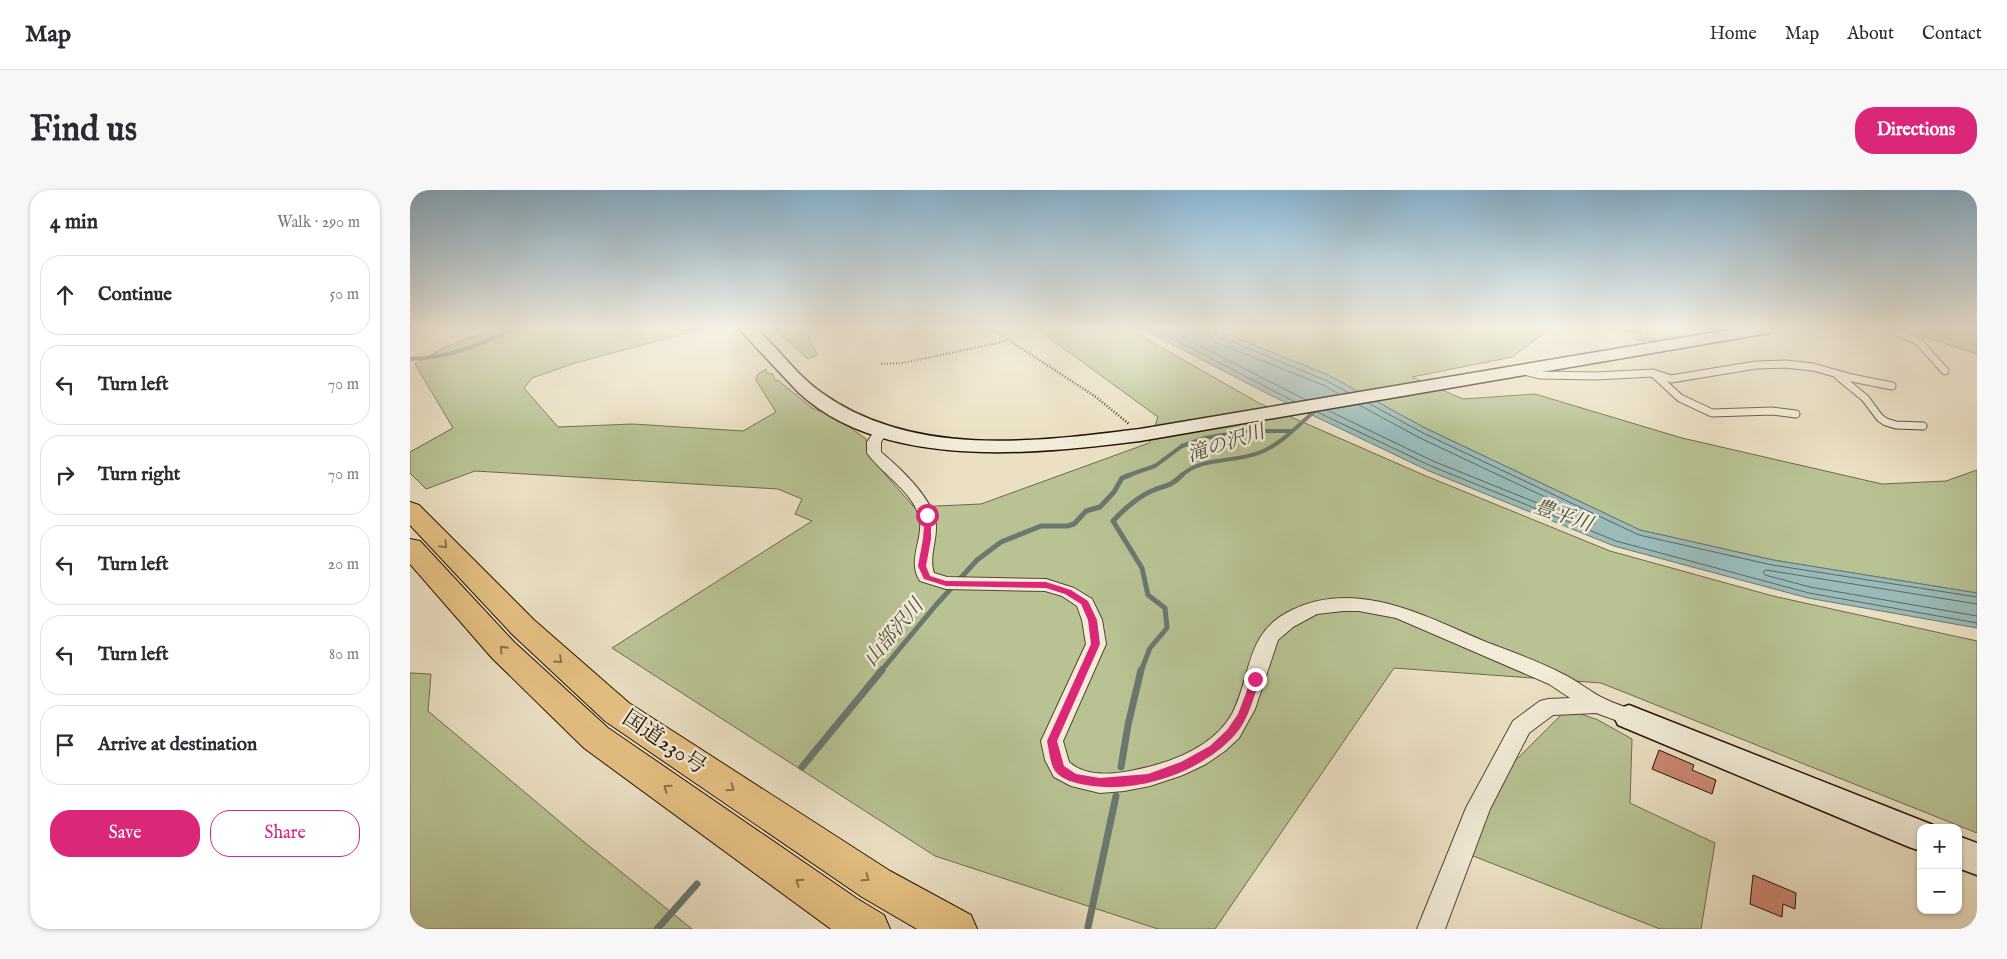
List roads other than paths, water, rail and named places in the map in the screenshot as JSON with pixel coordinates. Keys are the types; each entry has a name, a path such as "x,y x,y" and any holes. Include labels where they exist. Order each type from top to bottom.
{"highway":[{"name":"国道230号","path":"410,510 523,627 617,712 876,884 956,929"},
{"name":"国道230号","path":"410,547 504,650 596,738 841,912 868,929"}],"street":[{"path":"782,363 815,397 846,416 882,430 918,439 994,447 1048,446 1140,435 1559,363"},
{"path":"882,430 874,442 874,454 889,467 927,515 927,539 922,566 926,577 953,583 1046,585 1068,592 1085,603 1092,620 1096,644 1052,741 1060,768 1073,778 1100,783 1148,778 1185,765 1213,749 1231,733 1243,715 1269,636 1288,621 1304,613 1329,606 1359,604 1384,608 1403,614 1556,679 1597,705 1917,834"},
{"path":"1431,929 1478,808 1521,727 1548,707 1597,705"},
{"path":"1962,853 1977,859"}],"lane":[{"path":"1938,363 1945,371"},
{"path":"1520,370 1541,376 1653,373 1671,379 1756,365 1799,364 1892,386"},
{"path":"1826,370 1840,377 1871,404 1874,411 1886,422 1896,425 1923,426"},
{"path":"1653,373 1680,398 1712,413 1772,411 1796,414"}],"water":[{"name":"豊平川","path":"1209,363 1299,363 1328,375 1425,428 1640,530 1773,560 1977,593 1977,628 1808,598 1614,546 1429,471 1268,394"}],"waterway":[{"name":"滝の沢川","path":"1181,476 1198,465 1241,458 1261,452 1283,439 1316,410"},
{"name":"山部沢川","path":"1126,476 1155,466 1182,446 1205,438 1245,431 1290,431"},
{"name":"山部沢川","path":"881,671 936,605 977,560 1001,542 1041,526 1067,526 1074,524 1086,511 1100,507 1114,492 1122,478 1130,475"},
{"name":"滝の沢川","path":"1141,671 1150,648 1167,628 1165,608 1148,595 1142,568 1113,521 1138,499 1149,492 1172,483 1181,476"},
{"name":"山部沢川","path":"802,767 882,670"},
{"name":"滝の沢川","path":"1121,767 1128,725 1141,670"},
{"name":"滝の沢川","path":"1088,927 1116,796"},
{"name":"山部沢川","path":"657,929 697,884"}]}
